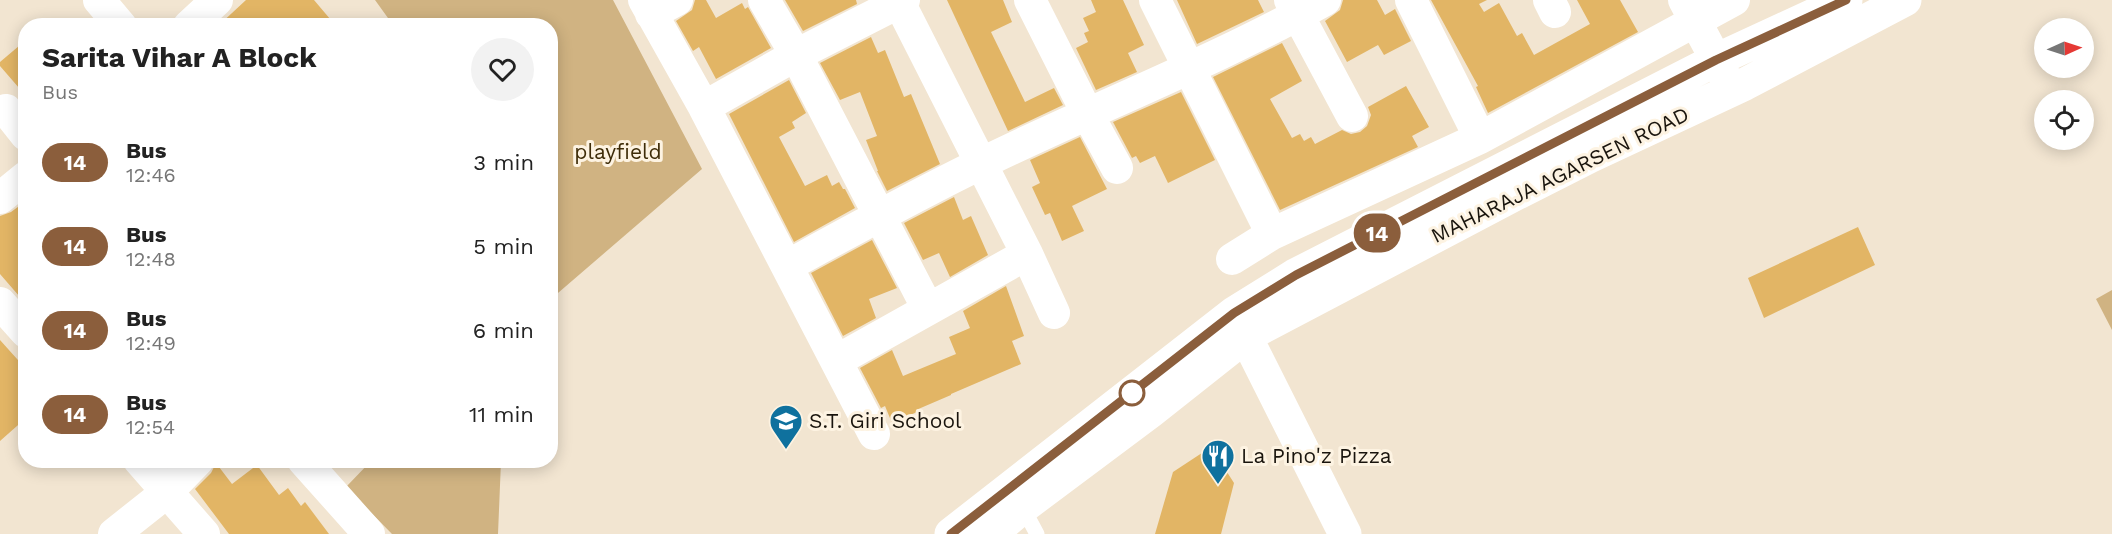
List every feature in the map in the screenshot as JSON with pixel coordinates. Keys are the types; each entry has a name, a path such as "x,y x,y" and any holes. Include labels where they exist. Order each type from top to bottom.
{"street":[{"path":"99,0 114,18"},
{"path":"198,18 217,0"},
{"path":"764,0 796,55 928,309"},
{"path":"1030,0 1117,168"},
{"path":"1155,0 1272,234"},
{"path":"787,266 981,164 1189,69 1294,8 1325,0"},
{"path":"1411,0 1480,138"},
{"path":"1232,259 1272,234 1480,138 1689,10 1734,0"},
{"name":"MAHARAJA AGARSEN ROAD","path":"992,534 1024,510 1296,275 1716,60 1846,0"},
{"name":"MAHARAJA AGARSEN ROAD","path":"1240,325 1733,90 1905,0"},
{"path":"704,107 796,55 901,1 1054,313"},
{"path":"657,5 704,107 874,434"},
{"path":"1294,8 1352,116"},
{"path":"1689,10 1733,90"},
{"path":"6,110 18,125"},
{"path":"0,198 18,183"},
{"path":"836,361 1027,254"},
{"path":"0,303 18,323"},
{"path":"1240,325 1345,534"},
{"path":"146,468 204,534"},
{"path":"114,534 167,492 190,468"},
{"path":"310,468 369,534"},
{"name":"MAHARAJA AGARSEN ROAD","path":"951,534 1024,510"}],"green space":[{"name":"playfield","path":"375,0 613,0 702,169 558,293 558,18 388,18"},
{"path":"2112,290 2112,330 2096,299"},
{"path":"364,468 501,468 498,534 392,534 346,487"}],"building":[{"path":"246,0 314,0 329,18 227,18"},
{"path":"695,0 706,0 716,18 742,3 745,9 748,7 771,48 716,79 699,47 693,51 676,21 692,10"},
{"path":"785,0 856,0 857,4 803,31"},
{"path":"947,0 1003,0 1012,22 991,32 1025,102 1054,88 1063,105 1008,131"},
{"path":"1091,0 1123,0 1144,45 1128,53 1137,72 1096,90 1076,48 1088,42 1084,33 1089,31 1083,18 1096,12"},
{"path":"1177,0 1258,0 1264,12 1197,44"},
{"path":"1343,0 1377,0 1385,15 1395,9 1411,41 1384,55 1378,45 1347,62 1325,21 1340,10"},
{"path":"1431,0 1487,0 1479,4 1484,12 1499,3 1517,36 1522,33 1534,55 1590,24 1577,0 1620,0 1638,32 1488,113 1476,87 1478,86"},
{"path":"871,37 878,53 885,50 904,97 911,94 940,164 887,191 866,140 877,136 860,92 840,100 820,63"},
{"path":"1282,43 1302,81 1270,99 1292,138 1300,134 1304,141 1311,137 1315,144 1342,130 1351,134 1360,132 1367,126 1371,115 1368,107 1406,86 1429,127 1412,136 1418,147 1280,210 1213,77"},
{"path":"18,47 18,87 0,66 0,62"},
{"path":"789,80 806,113 792,122 795,128 779,137 805,186 827,175 832,186 839,182 845,189 855,208 794,242 729,114"},
{"path":"1181,92 1215,160 1168,183 1155,156 1140,163 1136,156 1132,158 1113,122"},
{"path":"1080,137 1107,189 1072,206 1084,231 1062,241 1050,213 1045,215 1032,187 1040,183 1030,160"},
{"path":"954,197 963,220 971,216 988,255 950,277 939,253 923,260 904,223"},
{"path":"18,207 18,295 0,274 0,216"},
{"path":"1858,227 1875,265 1764,318 1748,278"},
{"path":"872,240 897,288 869,299 876,318 843,336 811,273"},
{"path":"1006,286 1024,336 1012,341 1021,364 916,410 917,412 892,423 885,406 881,408 860,368 892,350 903,376 956,354 949,337 970,328 963,311"},
{"path":"0,340 18,360 18,425 0,441"},
{"path":"1211,447 1234,483 1221,534 1155,534 1173,472"},
{"path":"214,468 220,468 232,484 253,468 259,468 279,495 288,488 301,506 305,502 329,534 229,534 195,489"}],"bus line":[{"name":"14","path":"951,534 1234,313 1296,275 1716,60 1846,0"}],"place":[{"name":"S.T. Giri School","path":"786,450"},
{"name":"La Pino'z Pizza","path":"1218,485"}]}
